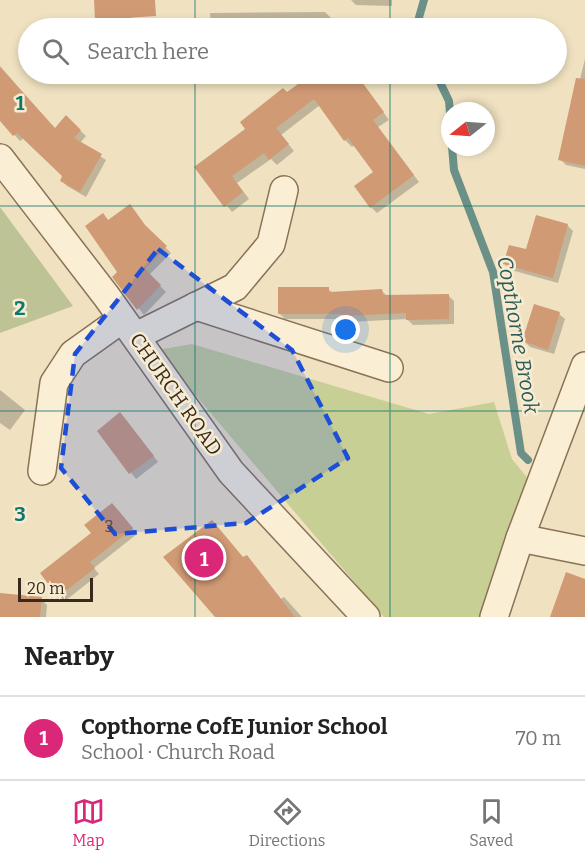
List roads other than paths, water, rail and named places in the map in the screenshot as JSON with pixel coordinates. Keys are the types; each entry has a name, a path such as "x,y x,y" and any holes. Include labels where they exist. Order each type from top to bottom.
{"street":[{"name":"CHURCH ROAD","path":"0,158 129,327 231,472 366,617"},
{"path":"42,471 54,382 73,354 129,327 196,306 235,286 271,244 284,190"},
{"path":"196,306 389,368"},
{"path":"494,617 520,538 585,367"},
{"path":"520,538 585,551"}],"waterway":[{"name":"Copthorne Brook","path":"419,18 424,0"},
{"name":"Copthorne Brook","path":"441,84 449,102"},
{"name":"Copthorne Brook","path":"453,156 454,170 493,272 521,453 528,460"}],"place":[{"name":"Copthorne CofE Junior School","path":"204,558"}]}
